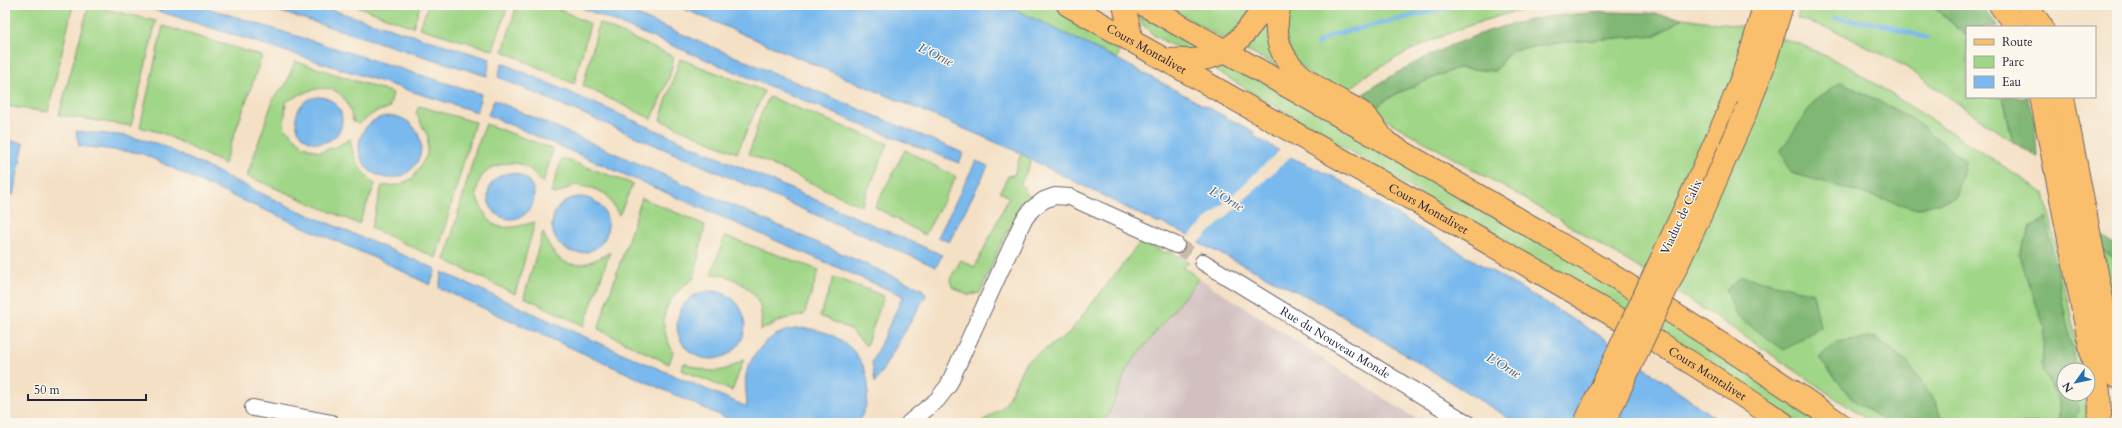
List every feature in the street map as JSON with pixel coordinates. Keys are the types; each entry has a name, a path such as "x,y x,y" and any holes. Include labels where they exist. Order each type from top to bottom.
{"main road":[{"name":"Cours Montalivet","path":"1068,5 1569,290 1715,376 1783,423"},
{"path":"1124,5 1132,41"},
{"path":"1144,5 1386,142 1581,256 1691,323 1839,423"},
{"path":"1166,60 1200,60 1225,51 1244,35 1266,5"},
{"path":"1280,5 1276,22 1278,42 1291,65 1304,79 1314,86 1362,114 1386,142"},
{"name":"Viaduc de Calix","path":"1585,423 1712,149 1749,58 1764,5"},
{"name":"Viaduc de Calix","path":"1604,423 1742,122 1764,64 1782,5"},
{"path":"2000,5 2015,26"},
{"path":"2027,5 2041,26"},
{"path":"2041,98 2058,175 2099,392 2099,420"},
{"path":"2063,98 2117,377"}],"street":[{"path":"909,423 937,400 948,386 1015,234 1032,209 1044,200 1055,196 1070,197 1176,245"},
{"name":"Rue du Nouveau Monde","path":"1203,262 1467,423"},
{"path":"253,408 332,423"}],"shaded area":[{"path":"1199,278 1422,423 1105,423 1128,367"}],"green space":[{"path":"5,5 73,5 48,112 5,106"},
{"path":"89,5 156,21 131,126 59,115"},
{"path":"353,5 420,5 413,27"},
{"path":"428,5 508,5 493,50 420,28"},
{"path":"517,5 550,5 590,24 574,84 503,51"},
{"path":"1006,5 1053,5 1122,44 1117,59"},
{"path":"1164,5 1259,5 1227,41"},
{"path":"1286,5 1557,5 1518,11 1460,29 1405,53 1365,76 1351,88 1340,91 1313,78 1290,54 1283,19"},
{"path":"1801,5 1931,5 1966,35 1966,98 2003,98 2013,142 1903,65 1834,30 1797,18"},
{"path":"1931,5 1981,5 1998,26 1966,26 1966,35"},
{"path":"1133,6 1211,50 1188,54 1153,35 1143,25"},
{"path":"1604,12 1647,13 1683,18 1657,35 1567,42 1511,50 1495,71 1457,68 1400,92 1384,101 1372,112 1356,99 1413,64 1473,36 1516,23 1537,19"},
{"path":"1268,13 1281,67 1240,48"},
{"path":"1683,18 1739,26 1800,44 1849,67 2045,193 2080,362 2056,362 2056,402 2086,402 2086,423 1872,423 1722,321 1634,265 1527,200 1372,112 1384,101 1400,92 1457,68 1495,71 1511,50 1567,42 1657,35"},
{"path":"599,23 674,57 669,78 652,119 583,86"},
{"path":"163,26 262,56 224,164 162,133 140,127"},
{"path":"680,59 764,91 737,153 660,120"},
{"path":"1225,59 1554,247 1824,423 1800,423 1207,65"},
{"path":"295,61 393,93 389,108 375,112 359,124 353,121 349,107 343,97 336,91 318,89 308,91 286,102 284,127 304,146 319,152 336,147 350,139 355,159 365,174 375,184 359,224 247,176 274,97 286,84"},
{"path":"1842,82 1911,118 1966,161 1956,198 1917,209 1791,173 1781,150 1816,99"},
{"path":"769,97 888,144 861,206 749,154 761,114"},
{"path":"2003,98 2027,98 2035,123 2037,157 2013,142"},
{"path":"419,106 475,122 436,258 371,228 382,186 399,185 413,178 427,155 428,137 416,113"},
{"path":"486,124 553,149 543,183 527,167 521,164 507,163 487,172 478,183 476,196 485,214 492,223 497,226 507,227 535,222 515,294 445,260 476,149"},
{"path":"905,150 956,177 925,235 875,207"},
{"path":"1021,153 1032,160 1021,183 1031,200 1014,220 1001,244 980,293 968,295 952,287 950,279 961,260 975,267 1009,197 1000,192 1008,176 1014,175"},
{"path":"562,158 633,184 619,215 606,194 592,188 575,185 556,194 551,193"},
{"path":"642,198 705,225 694,278 669,302 666,310 664,329 673,352 669,364 598,329"},
{"path":"2046,218 2073,354 2074,362 2056,362 2056,396 2042,370 2044,326 2019,255 2030,227"},
{"path":"543,232 555,254 570,264 588,263 610,252 584,326 524,297"},
{"path":"2099,234 2117,247 2117,261 2102,250"},
{"path":"725,236 819,270 804,315 784,319 761,330 761,313 759,303 755,296 742,284 735,280 711,274"},
{"path":"1141,241 1166,253 1169,251 1189,262 1183,267 1199,278 1128,367 1105,423 981,423 1005,405 1025,363 1069,333"},
{"path":"2102,250 2117,261 2117,321"},
{"path":"1742,276 1813,293 1820,327 1784,350 1737,316 1726,290"},
{"path":"834,277 884,296 866,346 850,329 820,316"},
{"path":"1875,337 1906,361 1935,401 1943,423 1887,423 1852,399 1819,358 1836,342"},
{"path":"744,359 732,391 682,370 684,363 708,371 721,370 728,368"},
{"path":"2059,402 2078,402 2079,410 2075,423 2059,423"}],"water":[{"path":"139,5 198,5 481,94 477,112"},
{"path":"259,5 316,5 490,59 487,76"},
{"path":"575,5 613,5 963,153 959,163 865,126"},
{"name":"L'Orne","path":"675,5 1006,5 1117,59 1254,132 1252,135 1292,158 1334,177 1599,335 1722,423 1517,423 1324,305 1199,243 1189,235 1159,222 1159,224 1021,153"},
{"path":"502,63 942,255 936,267 498,77"},
{"path":"319,97 332,101 338,107 342,120 338,133 332,139 319,143 306,139 300,133 296,120 300,107 306,101"},
{"path":"494,100 922,289 926,295 875,383 872,362 903,296 488,115"},
{"path":"390,116 407,121 412,125 416,130 421,147 416,164 412,169 407,173 390,178 373,173 368,169 364,164 359,147 364,130 368,125 373,121"},
{"path":"76,131 127,136 159,144 290,207 436,269 430,285 384,262 214,188 141,153 79,146"},
{"path":"5,140 24,143 13,195 5,194"},
{"path":"976,161 988,166 949,242 938,237"},
{"path":"516,173 520,174 530,183 533,187 533,205 524,215 516,219 506,219 498,215 489,205 488,191 492,183 502,174"},
{"path":"575,197 585,197 600,205 606,214 608,225 606,236 600,245 585,253 575,253 564,248 557,241 552,230 552,220 557,209 564,202"},
{"path":"442,272 592,340 747,407 745,383 748,368 764,344 786,331 809,329 833,336 852,350 865,370 868,395 858,423 737,423 439,288"},
{"path":"711,291 724,294 735,301 742,312 745,325 742,338 735,349 724,356 711,359 698,356 687,349 680,338 677,325 680,312 687,301 698,294"}],"pier":[{"path":"1281,149 1292,155 1197,244 1188,237"}],"waterway":[{"path":"1317,44 1332,35 1458,5"},
{"path":"1834,18 1881,24 1927,38"}],"tunnel":[{"path":"1176,245 1203,262"}]}
